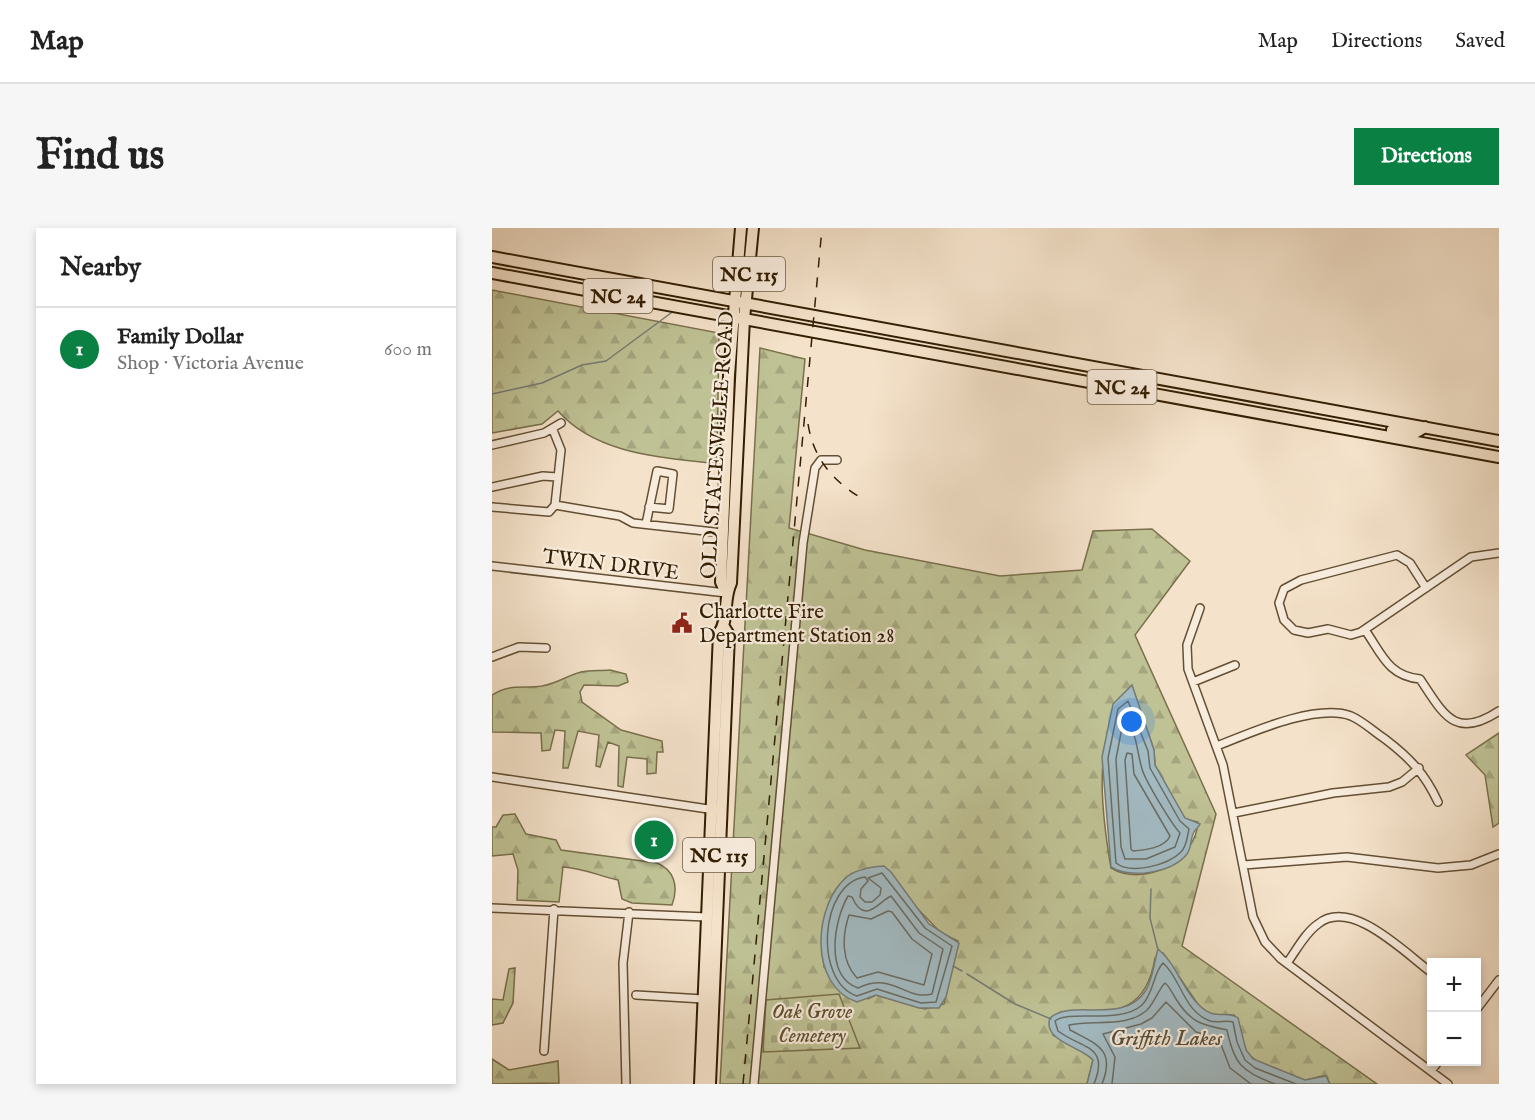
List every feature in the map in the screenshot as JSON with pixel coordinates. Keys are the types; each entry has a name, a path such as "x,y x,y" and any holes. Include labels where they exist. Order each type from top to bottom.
{"main road":[{"name":"OLD STATESVILLE ROAD","path":"726,593 721,582 723,533 740,302 741,228"},
{"name":"OLD STATESVILLE ROAD","path":"740,302 752,230"},
{"name":"NC 24","path":"492,257 1499,442"},
{"name":"NC 24","path":"492,273 1499,457"},
{"name":"OLD STATESVILLE ROAD","path":"710,1084 719,633 724,627 726,593 731,583 739,318"},
{"path":"1305,421 1337,422 1411,433 1421,431 1425,427"},
{"path":"1416,441 1437,437 1499,442"},
{"name":"OLD STATESVILLE ROAD","path":"700,1084 707,916 717,810"}],"street":[{"path":"492,445 553,430 561,423"},
{"path":"492,507 545,513 555,505 561,450 553,430"},
{"path":"754,1084 803,543 815,468 821,460 837,460"},
{"path":"646,524 648,507 657,471 674,474 669,508 648,507"},
{"path":"492,487 543,476 557,477"},
{"path":"555,505 620,516 633,523 723,533"},
{"path":"1426,588 1410,563 1397,555 1301,580 1284,589 1279,603 1284,620 1294,630 1308,633 1328,629 1351,635 1365,630 1426,588 1471,557 1499,553"},
{"name":"TWIN DRIVE","path":"492,566 726,593"},
{"path":"1200,608 1186,651 1192,682 1217,746 1234,813 1251,909 1258,931 1268,946 1287,963 1448,1084"},
{"path":"1365,630 1394,671 1407,678 1420,679 1450,719 1463,725 1475,724 1499,711"},
{"path":"492,657 519,647 546,648"},
{"path":"1192,682 1235,665"},
{"path":"1217,746 1289,720 1344,714 1360,721 1419,768 1438,802"},
{"path":"1234,813 1334,793 1389,787 1402,782 1419,768"},
{"path":"492,777 717,810"},
{"path":"1244,865 1347,857 1438,868 1471,865 1499,854"},
{"path":"492,908 707,916"},
{"path":"544,1051 554,909"},
{"path":"626,1084 623,1064 627,1023 622,1005 629,912"},
{"path":"1287,963 1318,923 1331,917 1346,915 1364,922 1427,970"},
{"path":"1481,1003 1499,980"},
{"path":"636,994 703,999"},
{"path":"1431,1071 1435,1066"}],"green space":[{"path":"492,290 719,333 717,464 653,456 611,445 574,426 558,411 542,424 492,433"},
{"path":"760,348 805,359 789,528 865,550 1000,576 1082,570 1093,531 1152,529 1190,561 1135,635 1216,814 1182,946 1377,1084 1330,1084 1326,1076 1303,1080 1263,1065 1246,1050 1239,1023 1234,1015 1213,1016 1199,1006 1163,953 1155,958 1145,988 1128,1005 1103,1012 1071,1011 1053,1035 1087,1054 1093,1060 1087,1084 720,1084","holes":["1132,686 1154,750 1155,765 1185,819 1198,822 1195,836 1179,859 1166,867 1139,875 1111,868 1102,797 1102,773 1110,726 1119,705","865,871 914,905 941,933 958,941 944,1004 925,1009 876,995 868,999 824,967 824,924 832,896 850,876"]},
{"path":"610,670 626,674 628,682 618,686 584,685 580,692 582,702 621,730 662,741 663,752 657,752 656,773 647,774 647,759 627,757 623,787 618,786 619,746 608,742 600,767 596,766 599,735 578,731 568,768 563,768 565,731 555,730 550,750 542,751 541,733 492,732 492,695 499,691 548,685 581,672"},
{"path":"1499,733 1499,823 1493,827 1485,775 1466,755"},
{"path":"515,814 526,834 556,840 561,850 657,863 663,866 674,880 675,891 672,905 632,903 622,899 618,880 584,870 563,867 559,902 517,900 518,870 513,854 492,856 492,827 496,827 503,815"},
{"path":"515,968 513,1003 503,1023 492,1025 492,999 503,1000 509,969"},
{"name":"Oak Grove Cemetery","path":"839,994 860,1048 763,1052 766,1000"},
{"path":"492,1059 509,1070 558,1061 559,1083 492,1084"}],"water":[{"path":"1132,685 1154,750 1155,765 1185,818 1200,824 1194,832 1189,851 1180,861 1162,870 1140,873 1119,871 1111,867 1102,757 1113,704"},
{"path":"884,866 891,872 929,924 959,943 946,997 939,1008 919,1008 876,995 857,1002 841,993 830,980 823,962 821,944 823,924 828,905 836,889 851,874"},
{"name":"Griffith Lakes","path":"1158,949 1165,955 1200,1006 1211,1013 1238,1018 1246,1050 1253,1059 1305,1080 1326,1076 1330,1084 1087,1084 1093,1060 1057,1038 1049,1026 1050,1018 1071,1010 1111,1009 1125,1007 1136,1001 1146,990"}],"waterway":[{"path":"492,394 542,383 582,365 606,361 671,313"},
{"path":"1151,889 1150,918 1158,950"},
{"path":"953,966 962,971"},
{"path":"967,974 1015,1004 1051,1019"}],"railway":[{"path":"743,1084 822,228"},
{"path":"808,424 815,449 828,470 845,487 866,501"}],"place":[{"name":"Charlotte Fire Department Station 28","path":"682,623"},
{"name":"Family Dollar","path":"654,840"}]}
